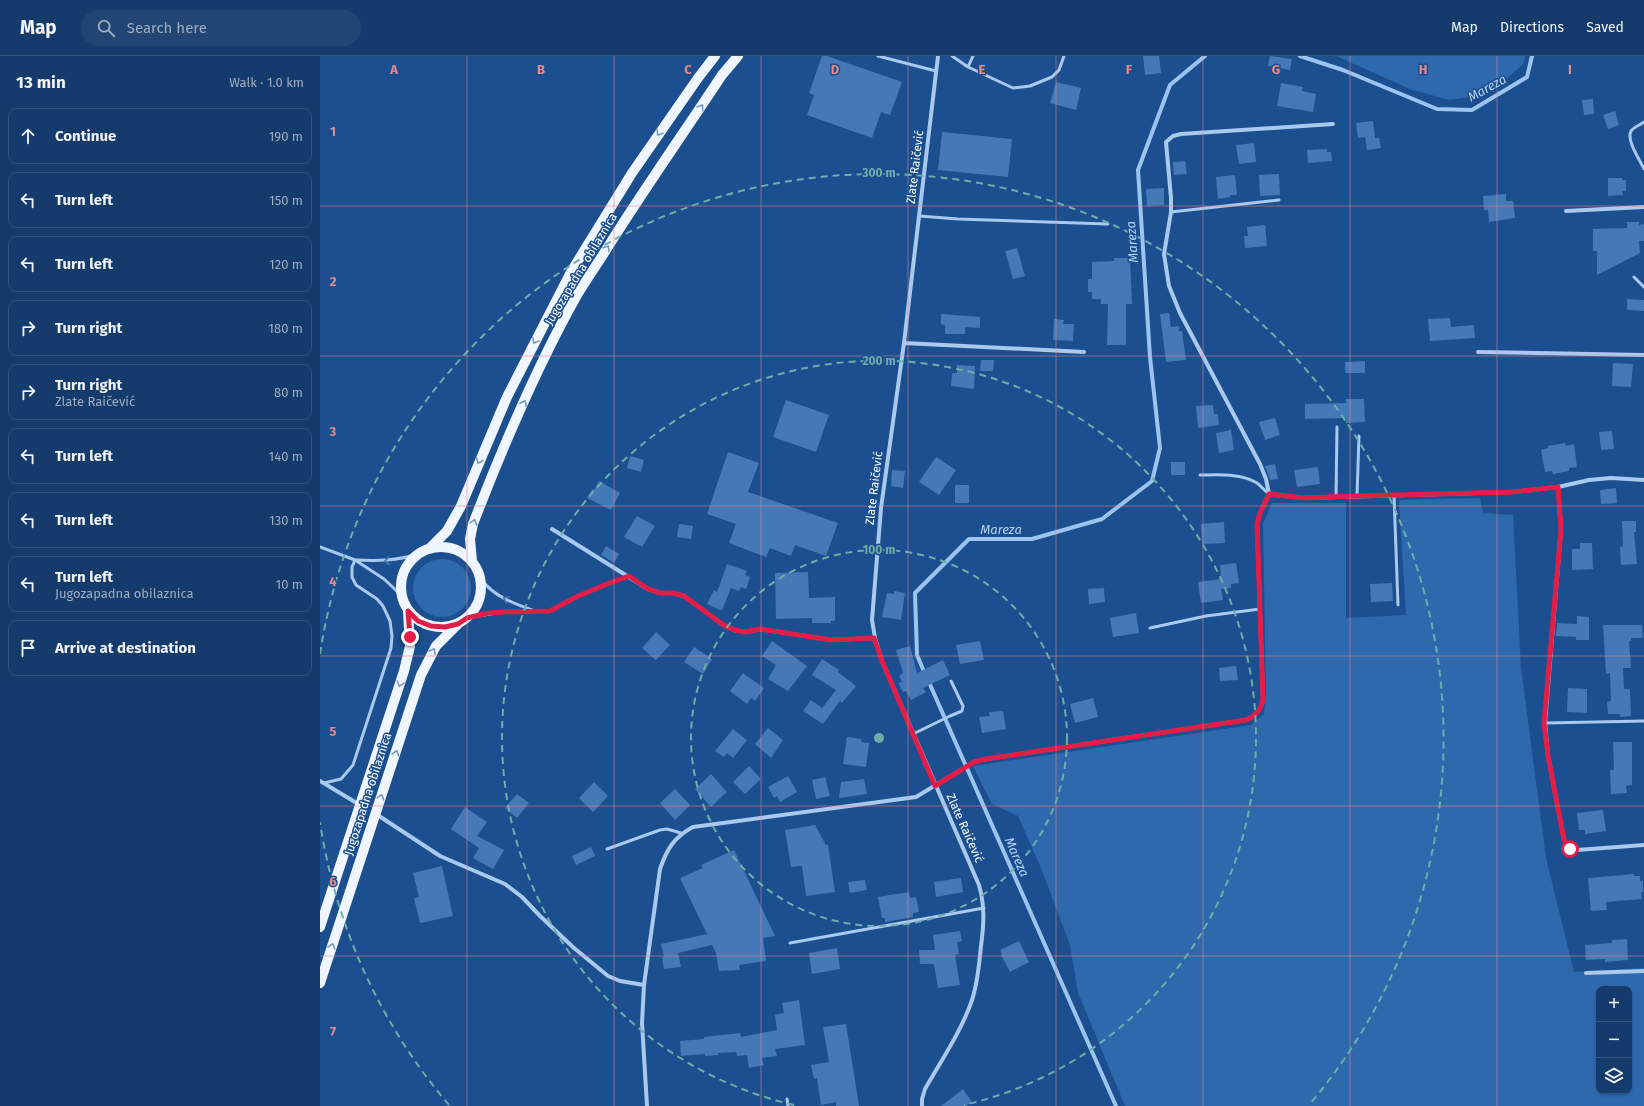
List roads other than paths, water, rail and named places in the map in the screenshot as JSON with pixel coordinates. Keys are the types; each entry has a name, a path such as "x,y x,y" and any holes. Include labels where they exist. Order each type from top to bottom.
{"main road":[{"name":"Jugozapadna obilaznica","path":"430,548 447,531 458,513 507,398 571,272 632,173 715,56"},
{"name":"Jugozapadna obilaznica","path":"472,561 470,539 474,521 514,424 547,353 572,306 637,202 722,76 738,56"},
{"path":"442,546 453,548 463,553 478,569 481,579 479,600 474,610 467,618 458,624 445,627 431,626 418,621 408,611 401,595 403,572 409,562 417,554 430,548 442,546"},
{"name":"Jugozapadna obilaznica","path":"320,927 406,665 410,646 408,611"},
{"name":"Jugozapadna obilaznica","path":"320,983 421,675 436,646 458,624"}],"street":[{"name":"Zlate Raičević","path":"922,1106 922,1099 925,1089 965,1019 972,1000 977,975 984,908 979,885 882,661 874,638 872,620 880,508 904,343 938,56"},
{"path":"647,1106 642,1023 644,985 660,869 666,853 681,833 693,827 916,797 974,762 1246,720 1252,717 1262,707 1263,699 1257,524 1260,513 1269,494 1260,464 1180,313 1169,286 1164,254 1171,212 1171,183 1166,142 1173,136 1181,134 1334,124"},
{"path":"1566,211 1644,207"},
{"path":"904,343 1084,352"},
{"path":"1478,352 1644,355"},
{"path":"1269,494 1303,498 1512,492 1558,487 1589,480 1611,478 1644,480"},
{"path":"1558,487 1561,529 1544,723 1548,756 1566,846 1570,849 1577,850 1644,845"},
{"path":"552,529 648,589 660,593 673,593 684,596 722,624 734,630 746,632 760,629 831,640 874,638"},
{"path":"322,782 360,805"},
{"path":"376,814 440,856 505,884 522,897 568,943 608,976 620,981 644,985"},
{"path":"1586,973 1644,971"}],"lane":[{"path":"878,56 936,71"},
{"path":"952,56 968,66 1013,88 1035,84 1052,77 1059,70 1064,56"},
{"path":"968,66 973,56"},
{"path":"1644,122 1632,130 1629,136 1630,142 1644,169"},
{"path":"1171,212 1279,200"},
{"path":"919,216 958,219 1108,224"},
{"path":"1634,277 1644,287"},
{"path":"1336,497 1337,427"},
{"path":"1357,496 1358,436"},
{"path":"1200,475 1246,478 1258,484 1269,494"},
{"path":"1394,495 1398,605"},
{"path":"320,547 355,560 384,579 401,595"},
{"path":"355,560 385,561 406,558 417,554"},
{"path":"322,782 341,779 353,765 391,648 390,621 383,606 377,599 356,585 352,577 352,567 355,560"},
{"path":"467,618 502,612 550,611 576,597 629,576"},
{"path":"481,579 486,587 503,598 537,612"},
{"path":"1150,628 1206,616 1260,609"},
{"path":"913,734 962,711 963,709 951,681"},
{"path":"1544,723 1644,721"},
{"path":"607,849 660,830 667,829 681,833"},
{"path":"790,943 984,908"},
{"path":"787,1099 788,1106"}],"waterway":[{"name":"Mareza","path":"925,674 917,655 915,593 969,539 1032,539 1102,519 1152,481 1160,448 1150,357 1138,170 1170,85 1205,56"},
{"name":"Mareza","path":"1300,56 1343,70 1437,109 1472,110 1527,77 1532,56"},
{"name":"Mareza","path":"928,680 1116,1106"}]}
